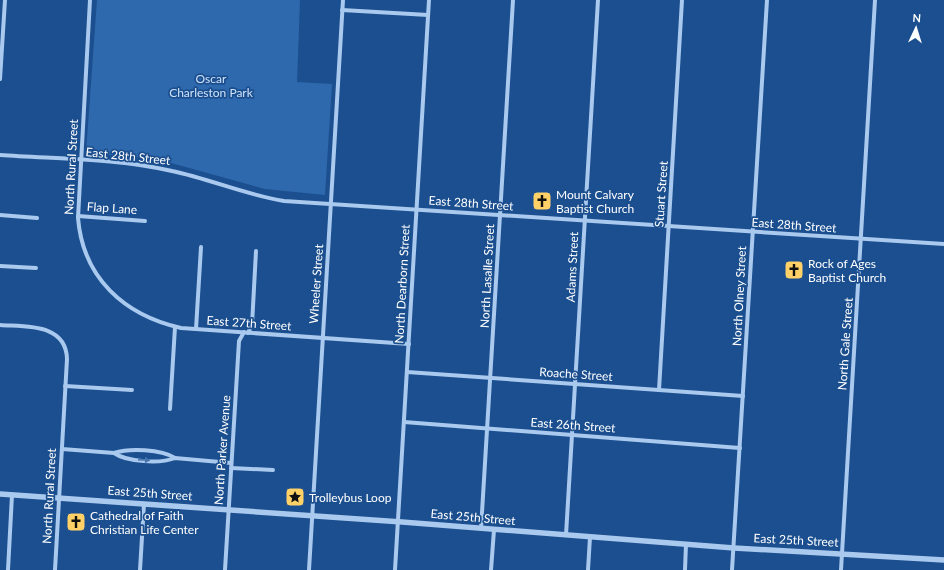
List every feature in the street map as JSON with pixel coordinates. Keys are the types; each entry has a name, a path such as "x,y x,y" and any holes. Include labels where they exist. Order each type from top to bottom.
{"street":[{"path":"0,79 5,0"},
{"name":"North Rural Street","path":"90,0 78,216 82,244 94,269 105,286 118,299 139,314"},
{"name":"Wheeler Street","path":"309,570 343,0"},
{"name":"North Dearborn Street","path":"395,570 429,0"},
{"name":"North Lasalle Street","path":"481,529 514,0"},
{"name":"Adams Street","path":"566,535 598,0"},
{"name":"Stuart Street","path":"659,390 682,0"},
{"name":"North Olney Street","path":"732,570 767,0"},
{"name":"North Gale Street","path":"841,570 875,0"},
{"path":"342,10 428,15"},
{"name":"East 28th Street","path":"0,155 148,166 184,173 274,199 753,233 944,244"},
{"path":"0,215 37,218"},
{"name":"Flap Lane","path":"78,216 145,221"},
{"path":"196,329 201,247"},
{"name":"North Parker Avenue","path":"225,570 239,341 252,325 256,251"},
{"path":"0,266 36,268"},
{"name":"East 27th Street","path":"139,314 155,322 175,327 409,344"},
{"name":"North Rural Street","path":"0,325 39,327 60,338 66,350 66,386 55,570"},
{"path":"170,409 175,327"},
{"name":"Roache Street","path":"407,372 743,396"},
{"path":"66,386 132,390"},
{"name":"East 26th Street","path":"404,422 740,448"},
{"path":"62,449 114,453 120,451 142,450 170,455 175,458 273,470"},
{"path":"114,453 119,457 141,461 169,460 175,458"},
{"name":"East 25th Street","path":"0,494 398,522 734,548 944,560"},
{"path":"8,570 12,495"},
{"path":"140,570 144,504"},
{"path":"491,570 494,530"},
{"path":"588,570 590,537"},
{"path":"684,570 686,544"}],"green space":[{"name":"Oscar Charleston Park","path":"97,0 300,0 297,82 332,84 325,195 265,189 164,161 86,153"}],"place":[{"name":"Mount Calvary Baptist Church","path":"542,201"},
{"name":"Rock of Ages Baptist Church","path":"794,270"},
{"name":"Trolleybus Loop","path":"295,497"},
{"name":"Cathedral of Faith Christian Life Center","path":"76,522"}]}
